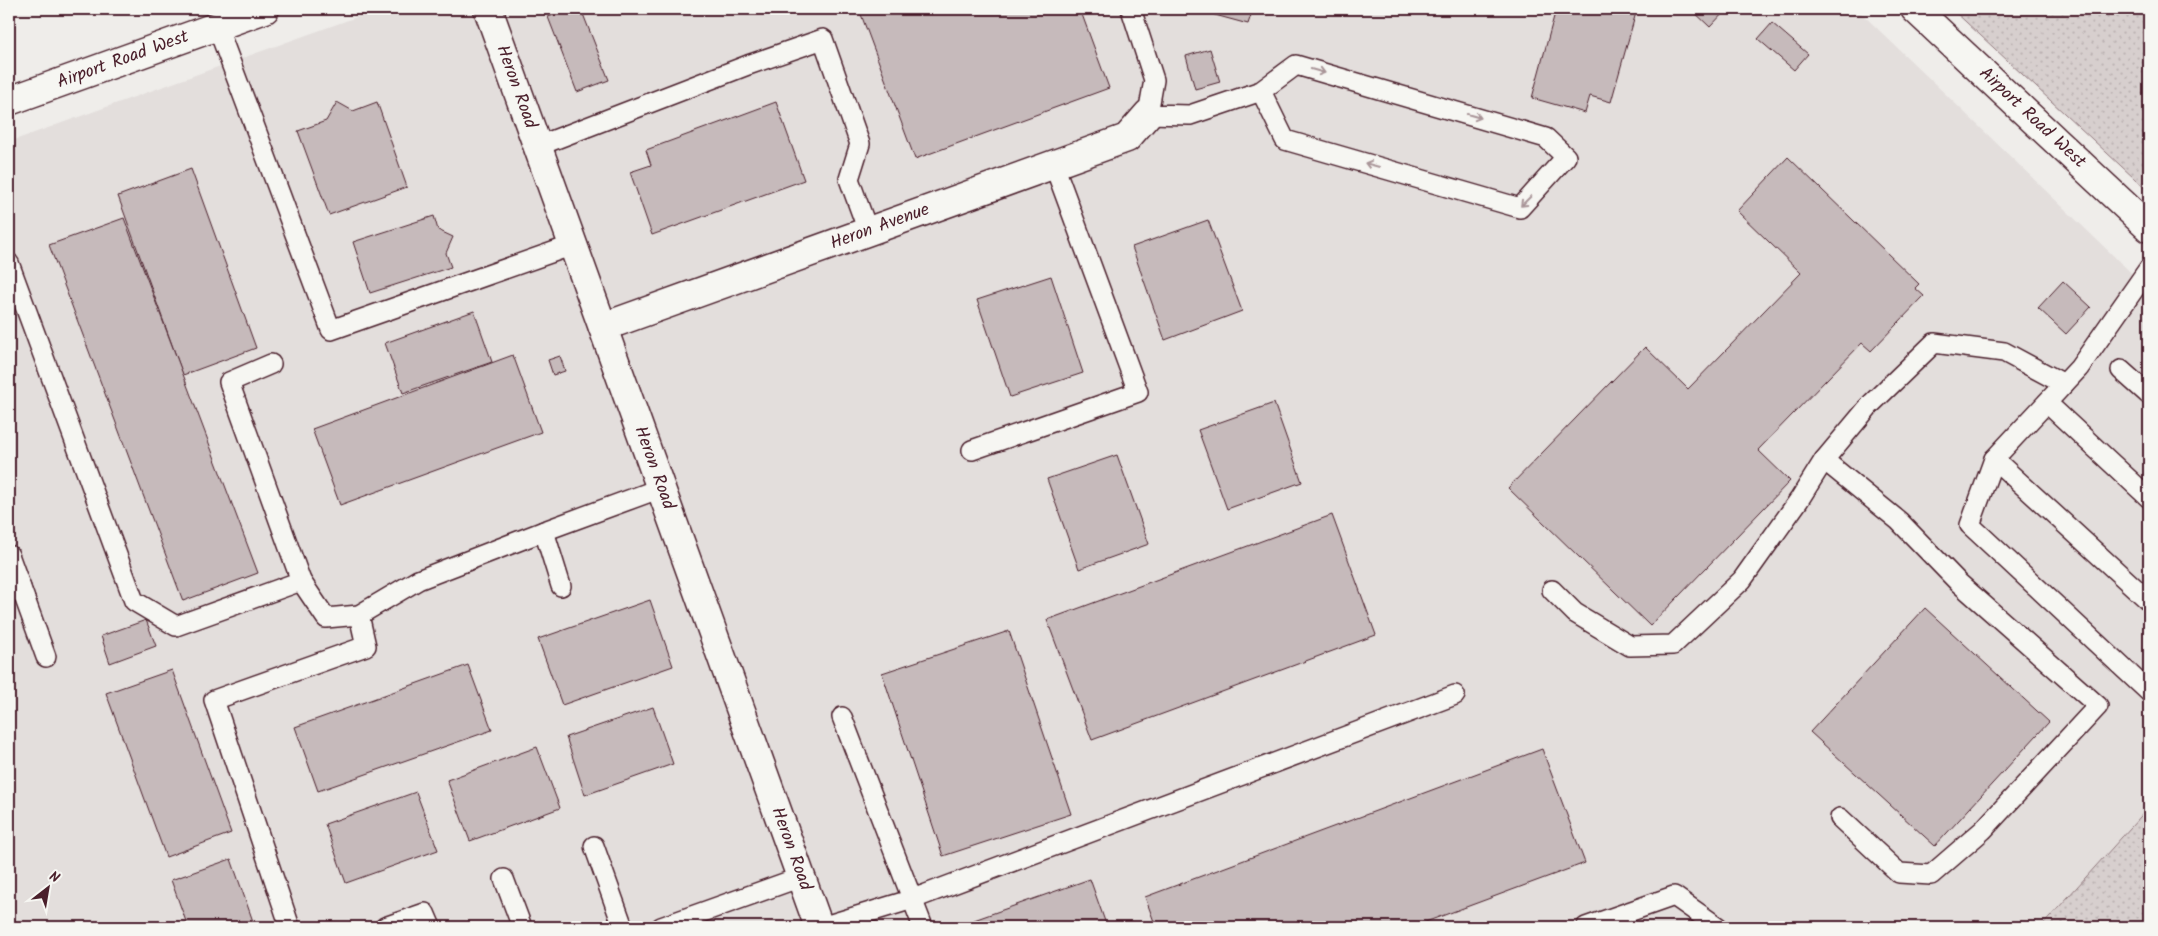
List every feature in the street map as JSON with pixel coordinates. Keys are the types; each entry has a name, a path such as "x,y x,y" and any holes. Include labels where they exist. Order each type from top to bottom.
{"street":[{"name":"Airport Road West","path":"9,102 265,9"},
{"name":"Heron Road","path":"488,9 820,927"},
{"name":"Airport Road West","path":"1915,9 2149,228"},
{"name":"Heron Avenue","path":"603,327 1127,138 1148,114"}],"lane":[{"path":"1131,9 1154,80 1148,114 1190,115 1261,91 1296,65 1546,138 1566,156 1520,208 1285,140 1261,91"},
{"path":"217,26 330,330 573,245"},
{"path":"538,146 823,38 860,144 849,179 868,231"},
{"path":"972,450 1138,392 1054,165"},
{"path":"9,263 134,601 176,626 301,581"},
{"path":"2149,268 2079,368 1994,459 1970,526 2149,692"},
{"path":"1552,590 1575,613 1630,646 1673,645 1742,580 1799,500 1824,460 1870,405 1934,343 2004,352 2064,384"},
{"path":"271,364 229,382 301,581 326,618 359,615 418,580 544,530 661,488"},
{"path":"2121,370 2149,395"},
{"path":"2046,403 2147,490"},
{"path":"1994,459 2149,601"},
{"path":"1824,460 1899,521 1959,583 2098,706 1983,830 1931,875 1899,873 1840,818"},
{"path":"544,530 561,586"},
{"path":"9,555 15,590 46,657"},
{"path":"290,927 214,700 366,646 359,615"},
{"path":"820,927 913,899 1455,695"},
{"path":"842,717 923,927"},
{"path":"594,846 623,927"},
{"path":"661,927 801,877"},
{"path":"504,879 522,927"},
{"path":"1586,927 1674,896 1718,927"},
{"path":"385,927 425,913 430,927"}],"shaded area":[{"path":"379,9 1857,9 2149,290 2149,807 2041,927 9,927 9,142"},
{"path":"1952,9 2149,9 2149,192"},
{"path":"2149,807 2149,927 2041,927"}],"building":[{"path":"570,9 581,9 609,80 577,92 548,17"},
{"path":"859,9 1080,9 1109,88 915,159"},
{"path":"1205,9 1253,9 1248,24 1204,12"},
{"path":"1556,9 1637,9 1611,102 1590,96 1585,113 1532,98"},
{"path":"1691,9 1727,9 1710,27"},
{"path":"1772,23 1808,54 1794,70 1758,39"},
{"path":"1210,49 1220,82 1195,89 1186,56"},
{"path":"337,102 353,111 377,102 407,187 329,215 298,131 326,121"},
{"path":"776,102 804,180 652,235 630,172 651,165 646,150"},
{"path":"1788,157 1919,284 1915,288 1924,296 1871,351 1862,343 1758,450 1790,481 1650,626 1508,488 1645,347 1688,389 1801,273 1737,211"},
{"path":"191,169 256,348 183,375 118,196"},
{"path":"434,216 438,230 453,237 446,253 451,267 370,293 353,242"},
{"path":"124,218 258,573 183,601 49,245"},
{"path":"1208,220 1242,311 1165,340 1132,247"},
{"path":"1051,276 1083,373 1010,397 977,300"},
{"path":"2063,281 2091,307 2066,334 2038,308"},
{"path":"474,311 492,362 403,393 385,343"},
{"path":"513,355 541,432 340,505 312,429"},
{"path":"560,356 565,371 553,375 548,360"},
{"path":"1274,403 1302,482 1227,509 1198,430"},
{"path":"1117,455 1149,544 1079,569 1047,479"},
{"path":"1332,515 1376,635 1092,740 1047,620"},
{"path":"650,600 673,666 562,705 538,639"},
{"path":"1925,608 2049,722 1935,846 1810,732"},
{"path":"146,620 156,646 110,663 101,636"},
{"path":"1009,631 1071,814 943,856 882,673"},
{"path":"468,665 492,730 318,791 295,727"},
{"path":"172,670 231,833 166,857 106,693"},
{"path":"653,707 673,764 585,795 566,737"},
{"path":"537,747 560,808 470,841 447,780"},
{"path":"1542,749 1585,863 1412,927 1156,927 1145,897"},
{"path":"416,792 438,850 346,883 325,824"},
{"path":"231,859 255,927 188,927 171,880"},
{"path":"1090,879 1107,927 976,927 974,920"}]}
